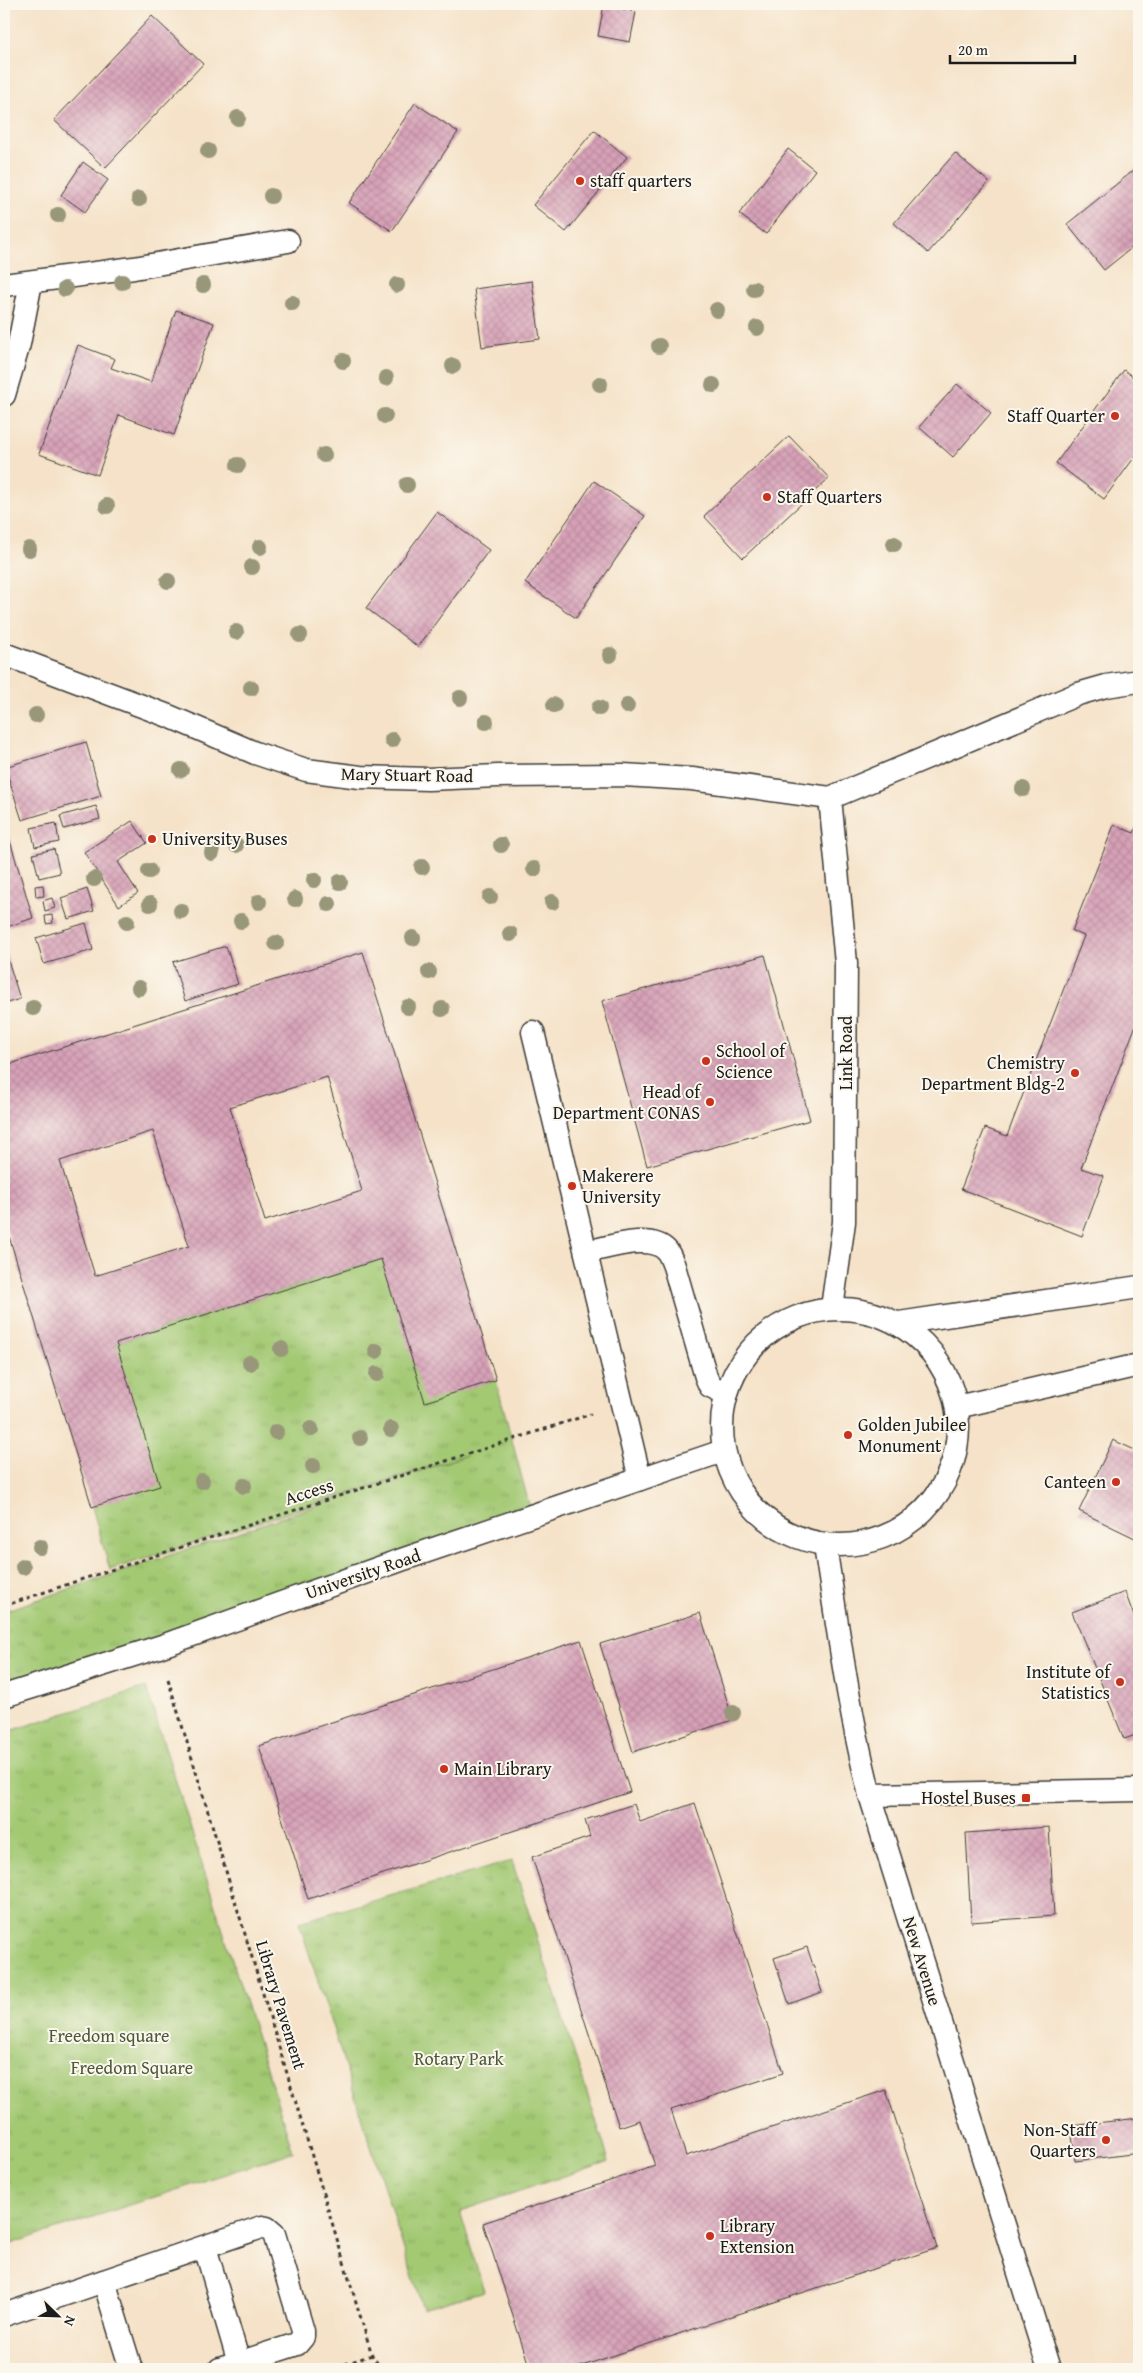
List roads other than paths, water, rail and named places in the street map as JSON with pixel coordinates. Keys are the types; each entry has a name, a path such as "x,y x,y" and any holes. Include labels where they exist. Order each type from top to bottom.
{"lane":[{"path":"4,285 134,268 288,241"},
{"path":"4,395 20,344 31,282"},
{"name":"Mary Stuart Road","path":"4,654 171,718 254,753 306,770 360,777 428,779 498,776 623,775 692,779 830,798"},
{"path":"830,798 1078,694 1106,686 1139,681"},
{"name":"Link Road","path":"830,798 846,963 844,1222 832,1308"},
{"path":"533,1032 640,1480"},
{"path":"586,1252 644,1241 659,1245 666,1251 674,1266 706,1377 710,1386 727,1394"},
{"path":"899,1323 1139,1287"},
{"path":"832,1308 867,1311 899,1323 926,1346 946,1374 957,1407 957,1444 946,1480 925,1510 896,1532 861,1545 825,1546 789,1536 758,1515 736,1486 723,1451 722,1411 734,1372 759,1340 793,1318 832,1308"},
{"path":"957,1407 1139,1365"},
{"name":"University Road","path":"4,1696 159,1647 392,1564 723,1451"},
{"name":"New Avenue","path":"825,1546 858,1748 870,1795 1049,2369"},
{"path":"870,1795 1139,1790"},
{"path":"4,2315 262,2227 271,2230 274,2234 303,2330 303,2337 297,2344 229,2366 206,2247"},
{"path":"104,2281 131,2369"}],"place":[{"name":"staff quarters","path":"580,181"},
{"name":"Staff Quarter","path":"1115,416"},
{"name":"Staff Quarters","path":"767,497"},
{"name":"University Buses","path":"152,839"},
{"name":"School of Science","path":"706,1061"},
{"name":"Chemistry Department Bldg-2","path":"1075,1073"},
{"name":"Head of Department CONAS","path":"710,1102"},
{"name":"Makerere University","path":"572,1186"},
{"name":"Golden Jubilee Monument","path":"848,1435"},
{"name":"Canteen","path":"1116,1482"},
{"name":"Institute of Statistics","path":"1120,1682"},
{"name":"Main Library","path":"444,1769"},
{"name":"Hostel Buses","path":"1026,1798"},
{"name":"Non-Staff Quarters","path":"1106,2140"},
{"name":"Library Extension","path":"710,2236"}],"park label":[{"name":"Freedom square","path":"109,2036"},
{"name":"Rotary Park","path":"459,2059"},
{"name":"Freedom Square","path":"132,2068"}]}
